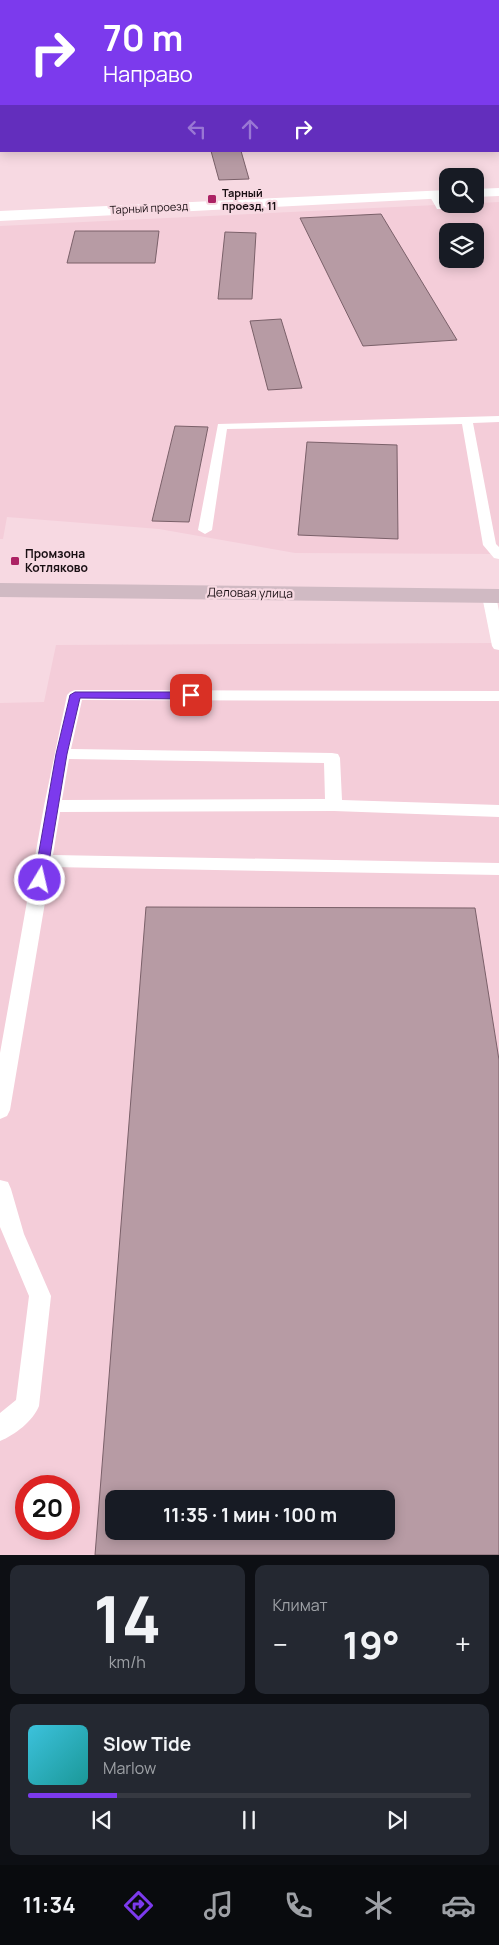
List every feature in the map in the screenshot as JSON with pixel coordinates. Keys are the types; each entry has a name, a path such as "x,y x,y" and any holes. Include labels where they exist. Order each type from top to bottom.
{"street":[{"path":"484,193 499,192"},
{"name":"Тарный проезд","path":"0,216 439,199"},
{"name":"Деловая улица","path":"0,590 494,596"}],"lane":[{"path":"206,530 222,426 499,419"},
{"path":"467,420 490,545 499,555"},
{"path":"494,596 499,646"},
{"path":"0,1110 52,806 75,695 499,696"},
{"path":"62,754 332,758 334,805"},
{"path":"52,806 334,805 499,811"},
{"path":"43,861 499,869"},
{"path":"0,1189 13,1234 40,1296 27,1406 0,1429"}],"shaded area":[{"path":"499,202 499,554 295,553 159,529 7,517 3,539 0,539 0,226 439,205 439,213 484,213 484,203"},
{"path":"499,643 499,1555 0,1555 0,703 44,702 56,645"}],"building":[{"path":"211,152 241,152 249,179 219,180"},
{"path":"381,214 457,340 363,346 300,218"},
{"path":"75,231 159,231 155,263 67,263"},
{"path":"225,232 256,233 252,299 218,299"},
{"path":"281,319 302,388 268,390 250,321"},
{"path":"175,426 208,427 189,522 152,521"},
{"path":"307,442 397,445 398,539 298,535"},
{"path":"146,907 475,908 499,1060 499,1555 95,1555"}],"place":[{"name":"Тарный проезд, 11","path":"212,199"},
{"name":"Промзона Котляково","path":"15,561"}],"route":[{"path":"40,880 52,806 75,695 191,695"}]}
